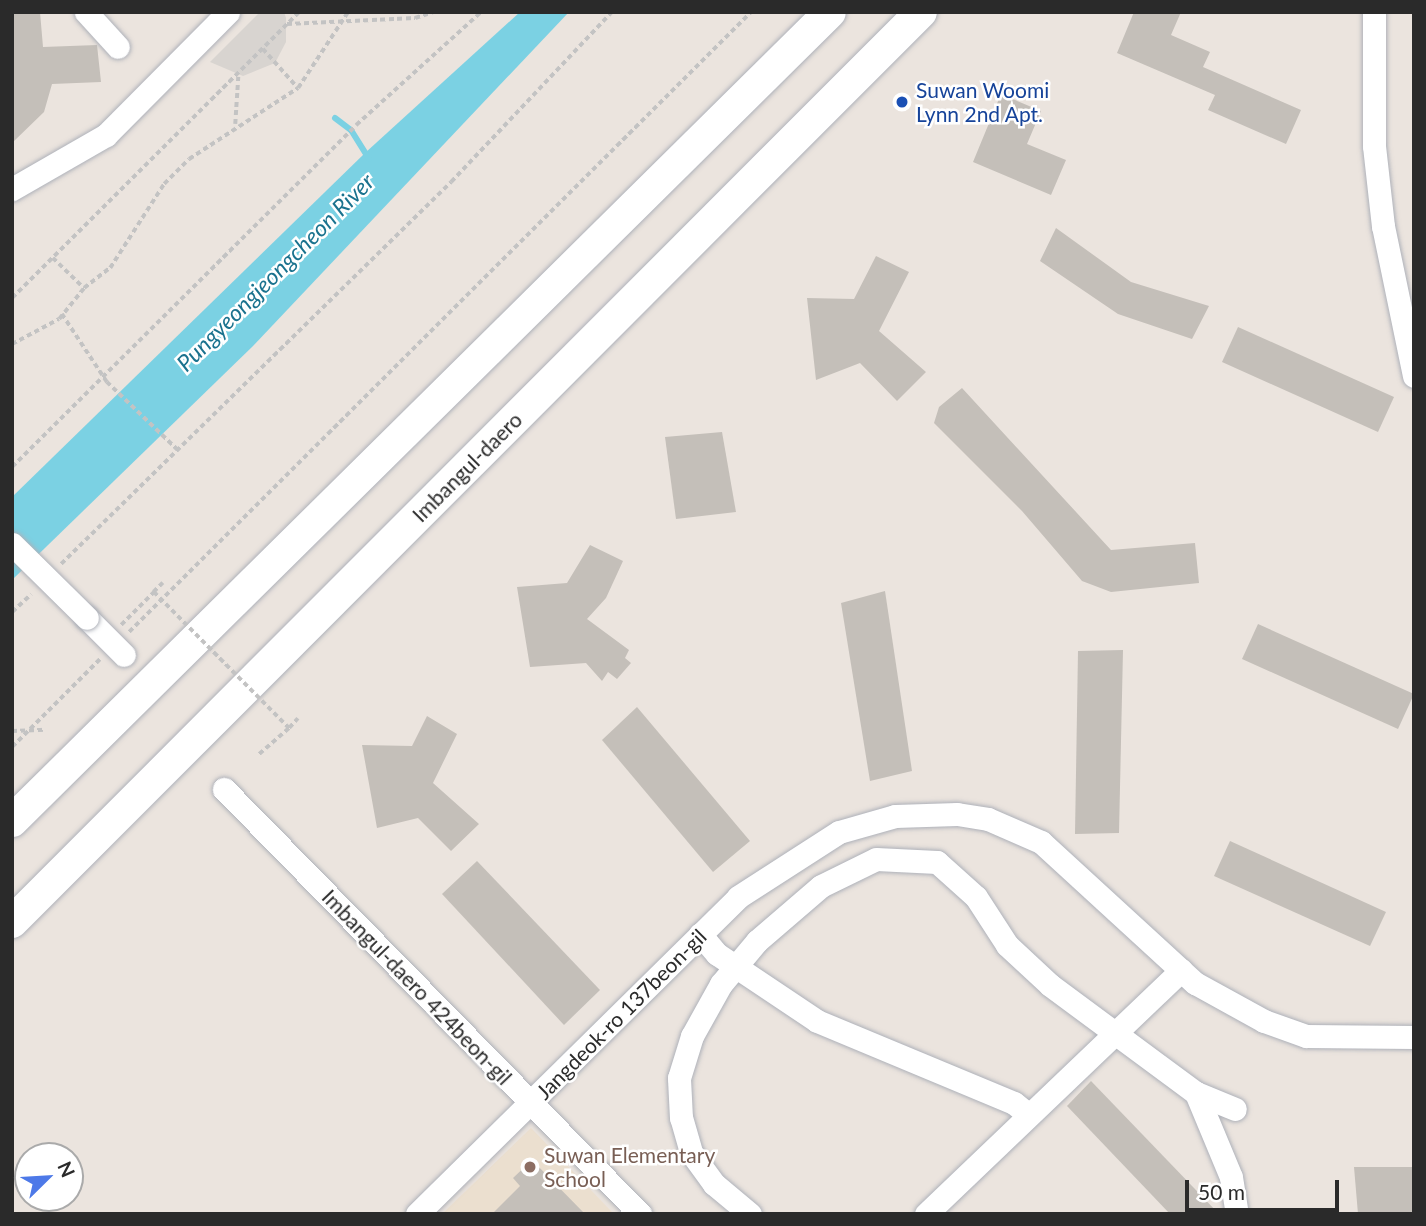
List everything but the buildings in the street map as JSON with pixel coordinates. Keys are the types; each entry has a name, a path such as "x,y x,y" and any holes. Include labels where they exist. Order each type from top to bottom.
{"main road":[{"path":"12,821 830,12"},
{"name":"Imbangul-daero","path":"12,922 921,12"}],"street":[{"path":"86,12 118,47"},
{"path":"12,189 106,135 228,12"},
{"path":"1374,12 1374,146 1383,226 1414,376"},
{"path":"12,544 87,618 119,642"},
{"name":"Imbangul-daero 424beon-gil","path":"224,789 640,1214"},
{"name":"Jangdeok-ro 137beon-gil","path":"417,1214 738,897 839,832 895,817 957,814 988,819 1052,850 1181,971 1232,1007 1306,1036 1414,1037"},
{"path":"750,1214 706,1174 691,1152 681,1118 679,1078 692,1035 735,967 821,886 876,859 937,862 976,897 1007,945 1041,977 1196,1093 1235,1109"},
{"path":"701,934 735,967 817,1021 1014,1103 1029,1115"},
{"path":"926,1214 1181,971"},
{"path":"1196,1093 1231,1177 1237,1214"}],"path":[{"path":"12,298 239,75 299,12"},
{"path":"12,344 62,314 84,288 127,247 164,184 235,124 261,116 298,88 348,12"},
{"path":"287,24 340,22 433,12"},
{"path":"12,467 356,125 481,12"},
{"path":"51,574 451,182 612,12"},
{"path":"12,747 751,12"},
{"path":"263,49 298,88"},
{"path":"235,124 239,75"},
{"path":"53,258 84,288"},
{"path":"62,314 103,377 162,440 178,450"},
{"path":"12,612 42,583"},
{"path":"119,642 163,583"},
{"path":"154,592 289,728"},
{"path":"260,754 298,718"},
{"path":"12,731 31,728 46,730"}],"shaded area":[{"path":"260,12 284,12 286,18 286,42 275,63 243,76 210,62"},
{"name":"Suwan Elementary School","path":"531,1128 614,1214 442,1214"}],"water":[{"name":"Pungyeongjeongcheon River","path":"520,12 569,12 253,346 12,580 12,497 365,153"}],"waterway":[{"path":"335,118 351,130 369,159"}],"place":[{"name":"Suwan Woomi Lynn 2nd Apt.","path":"902,102"},
{"name":"Suwan Elementary School","path":"530,1167"}]}
